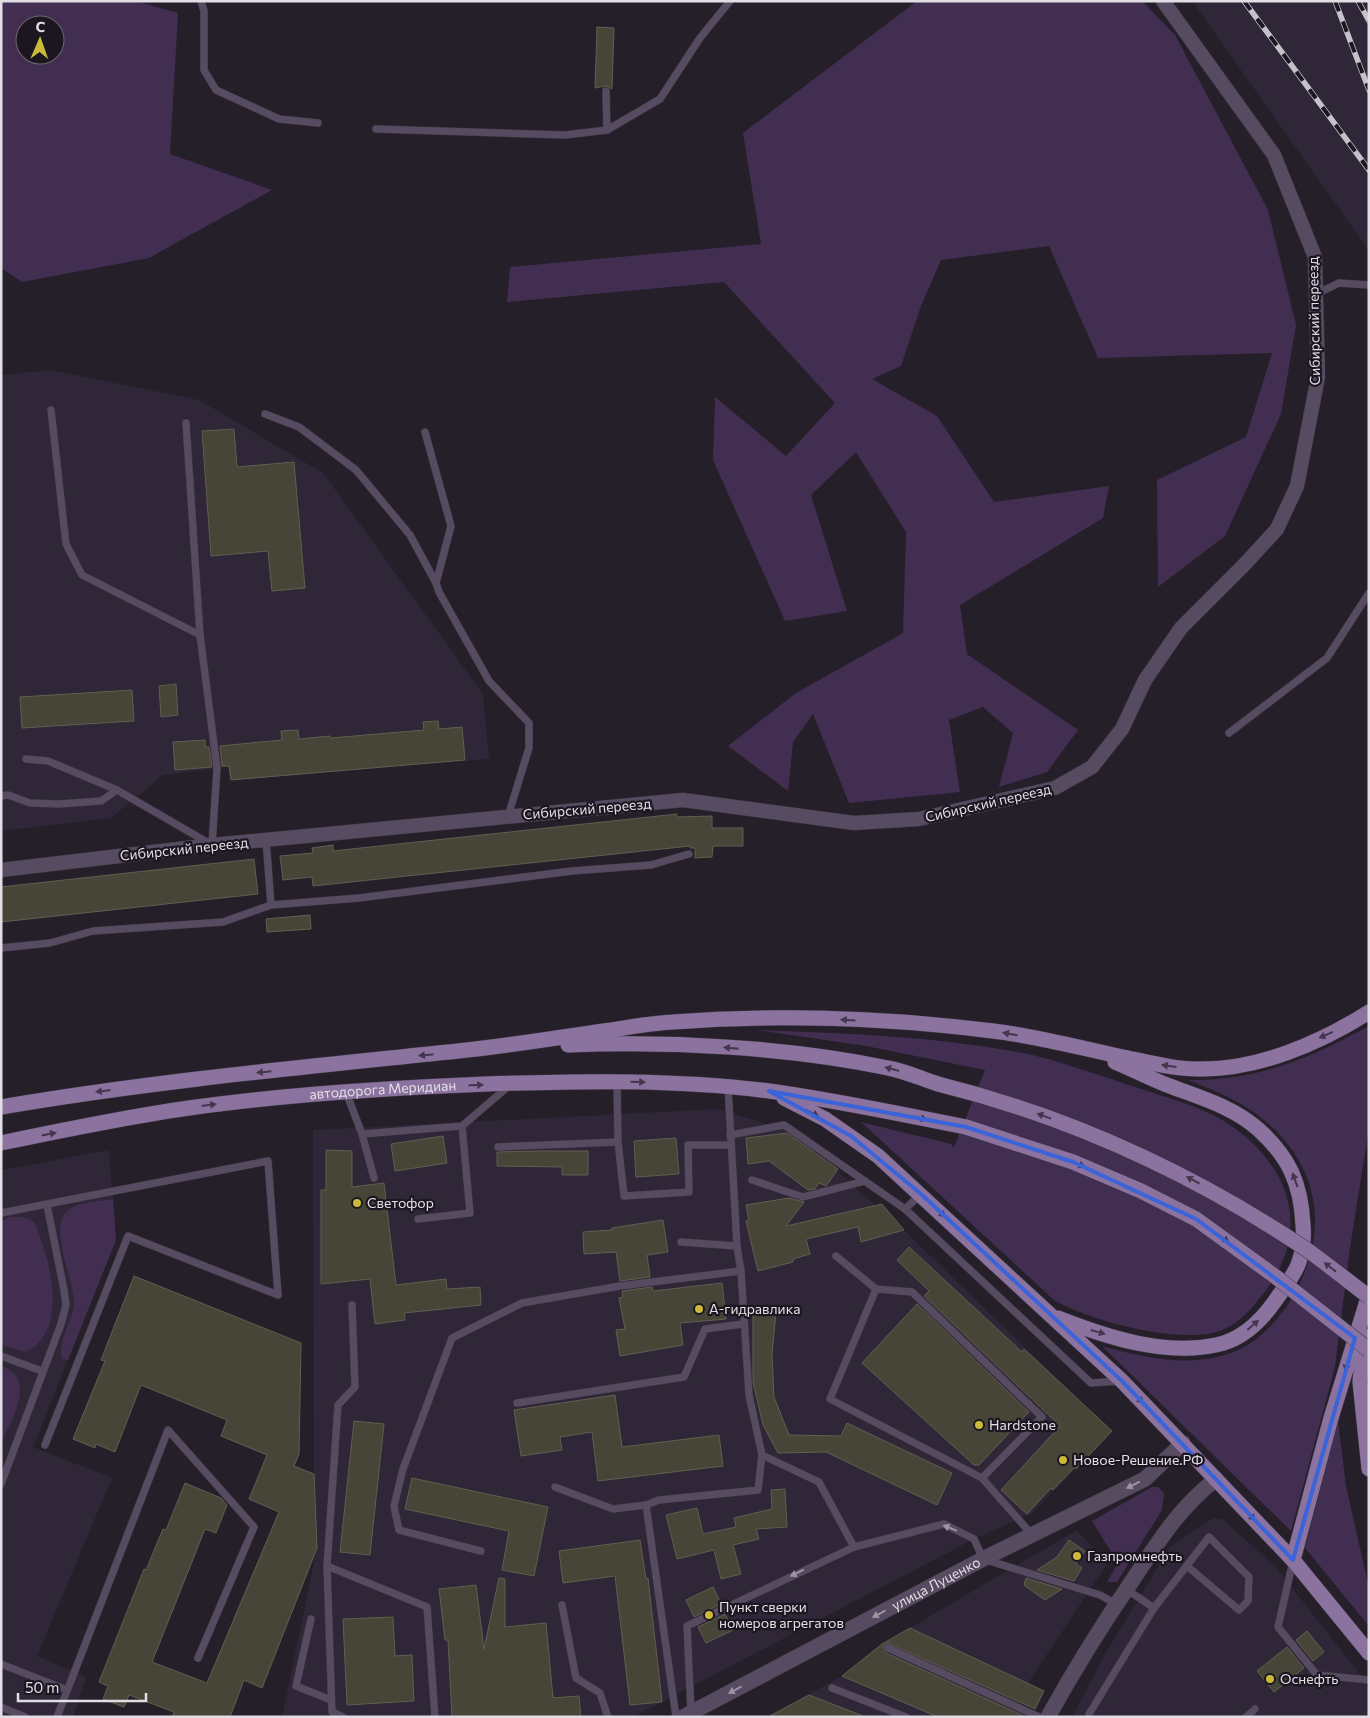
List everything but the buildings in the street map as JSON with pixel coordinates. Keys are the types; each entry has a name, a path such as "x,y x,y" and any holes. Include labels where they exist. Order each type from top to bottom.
{"main road":[{"path":"492,1048 669,1022 792,1018 982,1030 1181,1068 1231,1067 1258,1062 1301,1046 1348,1025 1369,1012"},
{"path":"492,1048 616,1043 766,1051 889,1068 938,1084 988,1097 1078,1128 1172,1170 1225,1198 1308,1250 1368,1295"},
{"name":"автодорога Меридиан","path":"1,1107 76,1094 179,1081 492,1048"},
{"path":"1052,1316 1113,1336 1157,1346 1197,1348 1218,1344 1240,1336 1270,1308 1299,1263 1304,1239 1302,1202 1297,1181 1285,1159 1257,1129 1231,1111 1210,1100 1166,1084 1087,1049"},
{"name":"автодорога Меридиан","path":"1,1143 188,1108 346,1091 511,1083 618,1082 670,1082 769,1091 862,1106 966,1127 1073,1162 1141,1191 1196,1219 1276,1277 1369,1350"},
{"path":"769,1091 825,1118 878,1156 1122,1381 1293,1560 1369,1653"},
{"path":"1368,1295 1360,1382 1369,1469"},
{"path":"1293,1560 1330,1418 1368,1295"}],"street":[{"name":"Сибирский переезд","path":"1,870 266,839 683,800 854,823 919,819 1055,788 1092,767 1122,729 1145,680 1181,628 1244,566 1277,529 1297,486 1318,376 1315,257 1274,155 1163,1"},
{"name":"улица Луценко","path":"687,1715 983,1559 1034,1536 1145,1479 1183,1443"},
{"path":"1048,1717 1084,1652 1167,1528 1192,1498 1216,1479"}],"lane":[{"path":"201,1 204,11 204,70 216,90 279,119 318,124"},
{"path":"376,130 565,135 606,130 660,99 700,38 730,1"},
{"path":"606,91 606,130"},
{"path":"1316,294 1339,283 1369,285"},
{"path":"51,410 66,544 77,568 82,575 200,634"},
{"path":"266,414 300,428 356,470 410,535 439,592 489,681 529,723 529,748 508,816"},
{"path":"26,759 48,761 117,790 212,845 217,768 200,634 186,423"},
{"path":"425,432 452,526 436,583"},
{"path":"1229,734 1328,658 1369,594"},
{"path":"1,796 8,795 30,802 59,804 101,801 117,790"},
{"path":"266,839 271,904"},
{"path":"1,948 50,943 93,931 222,922 271,904 358,898 572,871 651,865 689,854"},
{"path":"618,1082 618,1142 624,1196 688,1192 688,1145 731,1145"},
{"path":"362,1134 462,1126 511,1083"},
{"path":"555,1487 613,1510 646,1505 659,1500 758,1490 762,1454 748,1395 728,1087"},
{"path":"346,1091 362,1134 374,1178"},
{"path":"730,1135 784,1125 905,1209 1091,1383 1122,1381"},
{"path":"418,1219 470,1213 462,1126"},
{"path":"498,1147 618,1142"},
{"path":"1,1213 268,1161 278,1296 128,1236 45,1444"},
{"path":"752,1180 802,1197 865,1182"},
{"path":"905,1209 921,1194"},
{"path":"1,1484 61,1324 66,1305 47,1205"},
{"path":"681,1242 737,1246"},
{"path":"836,1256 876,1289 912,1292 1042,1418 982,1478"},
{"path":"481,1551 399,1530 394,1506 404,1469 452,1338 522,1303 620,1286 741,1271"},
{"path":"876,1289 830,1399 982,1478 1034,1536"},
{"path":"343,1717 332,1712 327,1566 338,1405 355,1387 352,1305"},
{"path":"517,1403 684,1378 705,1328 743,1324"},
{"path":"1,1356 42,1371"},
{"path":"57,1717 168,1430 254,1527 198,1658"},
{"path":"762,1454 819,1482 854,1546"},
{"path":"646,1505 676,1717"},
{"path":"687,1715 687,1626 854,1546 944,1524 974,1538 983,1559 1100,1594 1116,1604"},
{"path":"1089,1714 1154,1608 1209,1537 1249,1577 1248,1601 1239,1610 1187,1566"},
{"path":"1293,1560 1278,1628 1317,1675 1369,1680"},
{"path":"327,1566 427,1607 435,1717"},
{"path":"1126,1589 1154,1608"},
{"path":"562,1605 576,1678 600,1693 608,1717"},
{"path":"311,1620 296,1686 331,1700"},
{"path":"888,1648 1039,1717"},
{"path":"1,1664 67,1690"},
{"path":"832,1688 906,1717"},
{"path":"1,1707 26,1717"},
{"path":"1246,1717 1255,1709"}],"highlighted area":[{"path":"769,1091 966,1127 1073,1162 1196,1219 1355,1338 1293,1560 1122,1381 921,1194 851,1136"}],"shaded area":[{"path":"1,1 136,1 178,13 170,154 272,190 149,258 22,282 1,268"},
{"path":"917,1 1142,1 1175,35 1268,210 1296,325 1281,414 1225,536 1158,587 1157,480 1246,437 1272,353 1098,358 1049,246 941,260 921,306 901,366 872,379 937,416 994,502 1109,486 1103,518 960,605 967,654 1078,730 1047,772 999,787 1013,733 983,707 949,720 960,792 849,803 813,714 793,742 788,791 728,746 796,693 903,633 906,532 856,452 811,495 847,611 785,621 713,460 715,397 786,456 835,403 724,282 507,302 510,267 761,244 743,133"},
{"path":"1192,1 1369,1 1369,251"},
{"path":"51,370 199,400 323,473 483,694 489,759 231,780 229,767 163,775 111,818 1,831 1,375"},
{"path":"1369,1026 1369,1128 1350,1248 1335,1367 1291,1531 1102,1346 1152,1358 1203,1360 1236,1351 1246,1346 1264,1333 1280,1315 1298,1287 1308,1262 1314,1237 1315,1213 1311,1190 1303,1168 1290,1147 1273,1128 1252,1111 1229,1097 1188,1080 1237,1077 1282,1066 1325,1048"},
{"path":"757,1030 920,1039 1018,1052 1080,1069 1180,1102 1219,1118 1241,1133 1260,1150 1274,1169 1284,1189 1290,1209 1290,1230 1286,1251 1277,1273 1259,1299 1240,1319 1222,1330 1205,1334 1185,1335 1137,1329 1090,1316 1070,1308 1054,1300 861,1122 951,1144 954,1147 985,1070 866,1046"},
{"path":"718,1109 792,1132 905,1231 1111,1431 1031,1514 974,1539 633,1717 282,1717 317,1548 314,1474 313,1130"},
{"path":"109,1150 116,1240 33,1447 112,1478 37,1656 86,1677 73,1717 1,1717 1,1170"},
{"path":"113,1199 116,1240 68,1360 62,1359 63,1338 74,1303 63,1251 60,1225 64,1215 71,1208"},
{"path":"11,1217 23,1217 34,1222 46,1254 50,1273 52,1311 48,1327 40,1342 26,1352 1,1345 1,1221"},
{"path":"1,1366 12,1372 18,1380 20,1390 15,1412 1,1444"},
{"path":"1338,1421 1346,1486 1369,1588 1369,1626 1305,1548"},
{"path":"1152,1487 1158,1487 1164,1493 1162,1510 1117,1582 1107,1582 1118,1563 1092,1521"},
{"path":"1213,1518 1222,1519 1275,1566 1362,1677 1369,1691 1369,1717 1072,1717 1104,1656 1170,1547"},
{"path":"1077,1530 1107,1564 1028,1683 1022,1697 1022,1717 767,1717 842,1676 891,1639"}],"railway":[{"path":"1244,1 1369,170"},
{"path":"1335,1 1369,90"},
{"path":"1358,1 1369,21"}],"place":[{"name":"Светофор","path":"357,1203"},
{"name":"А-гидравлика","path":"699,1309"},
{"name":"Hardstone","path":"979,1425"},
{"name":"Новое-Решение.РФ","path":"1063,1460"},
{"name":"Газпромнефть","path":"1077,1556"},
{"name":"Пункт сверки номеров агрегатов","path":"709,1615"},
{"name":"Оснефть","path":"1270,1679"}]}
